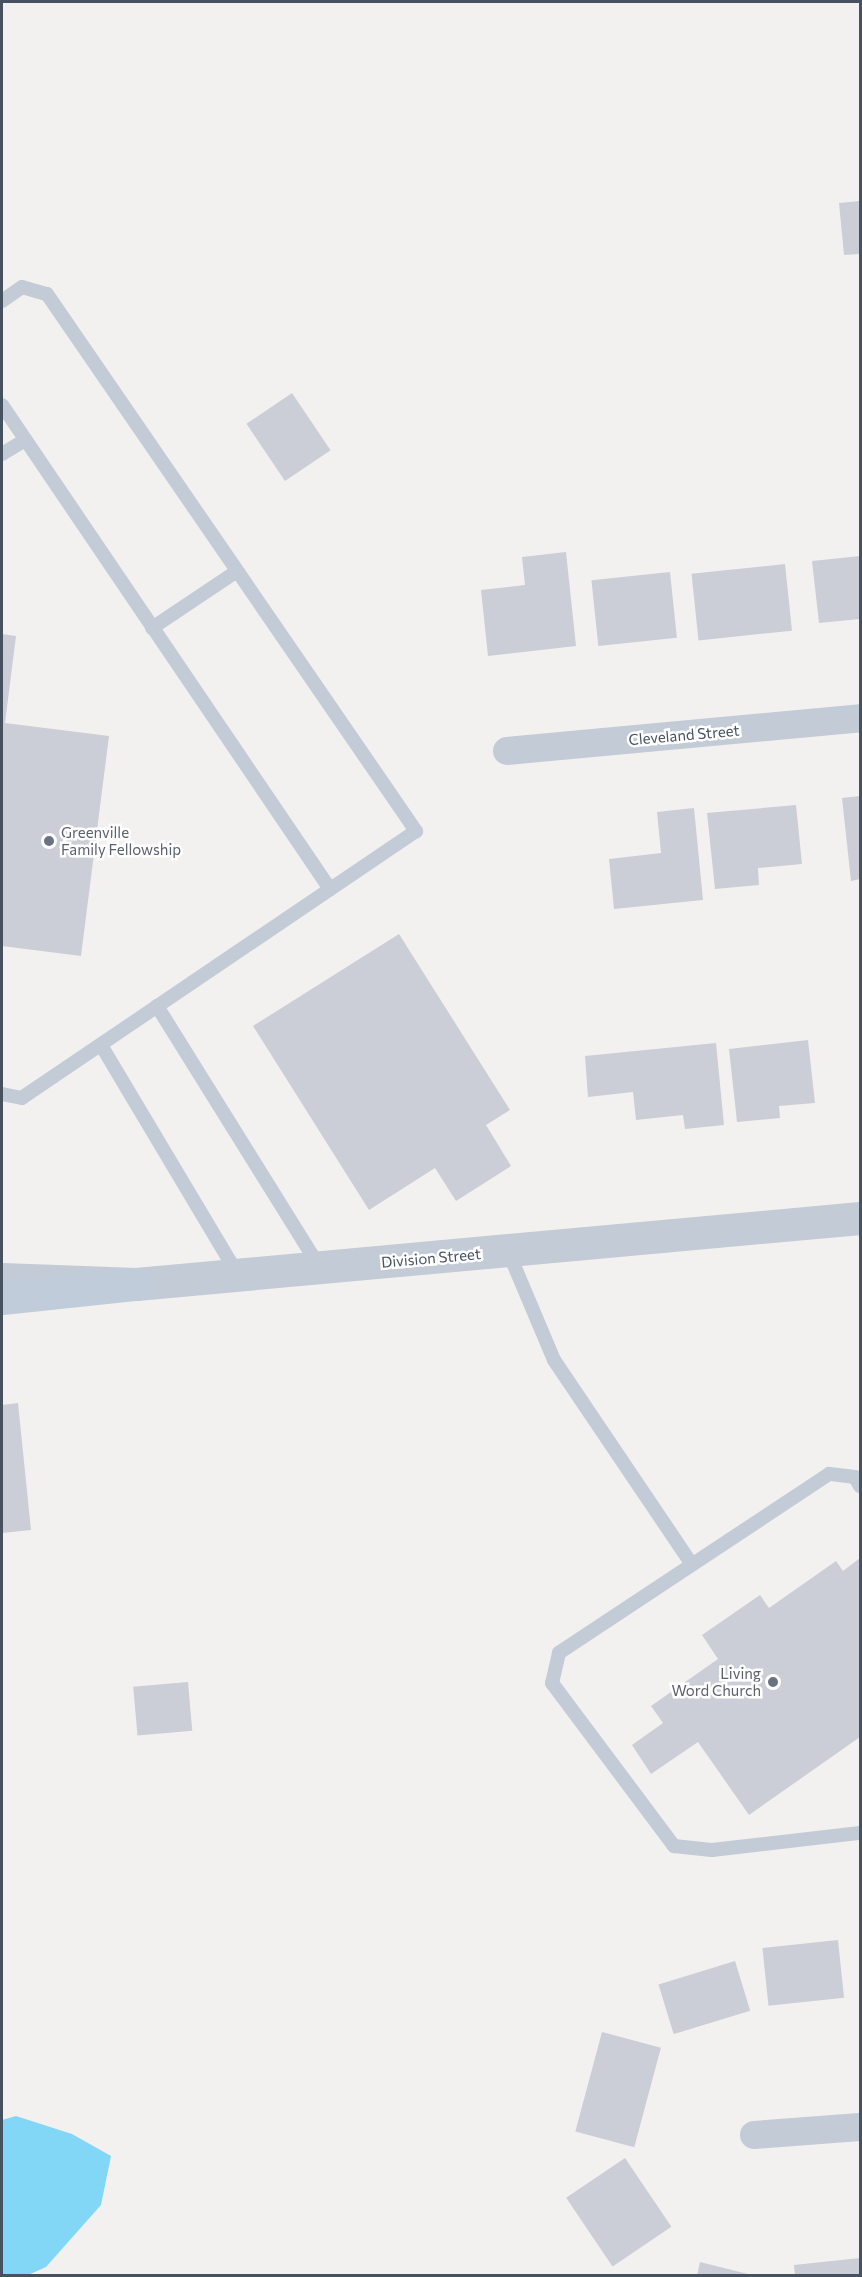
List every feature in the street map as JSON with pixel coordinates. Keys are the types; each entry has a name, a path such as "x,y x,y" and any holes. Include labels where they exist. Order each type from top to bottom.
{"main road":[{"path":"2,1298 136,1284"}],"street":[{"name":"Cleveland Street","path":"507,752 861,718"},
{"name":"Division Street","path":"2,1279 136,1284 861,1218"},
{"path":"754,2135 861,2127"}],"lane":[{"path":"2,301 22,287 47,294 416,831 22,1098 2,1094"},
{"path":"2,405 330,889"},
{"path":"2,454 25,440"},
{"path":"152,628 237,571"},
{"path":"157,1006 320,1268"},
{"path":"100,1045 238,1275"},
{"path":"508,1251 554,1360 691,1563"},
{"path":"861,1486 855,1477 829,1474 691,1563 559,1653 552,1683 674,1846 712,1850 861,1833"}],"water":[{"path":"16,2116 72,2134 111,2156 101,2205 46,2267 28,2275 2,2275 2,2120"}],"building":[{"path":"860,201 860,254 844,255 839,203"},
{"path":"292,393 331,450 285,481 246,424"},
{"path":"566,552 576,646 488,656 481,590 525,585 522,557"},
{"path":"860,556 860,619 819,623 812,561"},
{"path":"785,564 792,631 699,640 692,574"},
{"path":"670,572 677,638 598,646 591,580"},
{"name":"Greenville Family Fellowship","path":"2,634 16,636 5,723 109,736 81,956 2,946"},
{"path":"860,796 860,879 851,881 842,798"},
{"path":"796,805 802,864 758,868 759,885 715,889 707,813"},
{"path":"694,808 703,900 614,909 609,859 661,853 657,812"},
{"path":"399,934 510,1110 486,1125 511,1166 456,1201 435,1168 369,1210 253,1026"},
{"path":"808,1040 815,1103 779,1106 780,1118 737,1122 729,1049"},
{"path":"716,1043 724,1125 685,1129 683,1115 636,1120 633,1092 588,1097 585,1056"},
{"path":"18,1403 31,1530 2,1533 2,1405"},
{"name":"Living Word Church","path":"860,1558 860,1737 749,1815 698,1742 651,1774 632,1745 663,1723 651,1706 718,1659 702,1635 760,1595 769,1608 836,1561 843,1571"},
{"path":"188,1682 192,1731 137,1736 133,1687"},
{"path":"838,1940 844,1998 768,2006 762,1948"},
{"path":"735,1961 750,2011 674,2034 658,1984"},
{"path":"602,2032 661,2048 634,2147 575,2131"},
{"path":"625,2158 671,2227 613,2267 566,2198"},
{"path":"860,2258 860,2276 795,2276 794,2265"},
{"path":"700,2262 752,2275 697,2276"}],"place":[{"name":"Greenville Family Fellowship","path":"49,841"},
{"name":"Living Word Church","path":"773,1682"}]}
